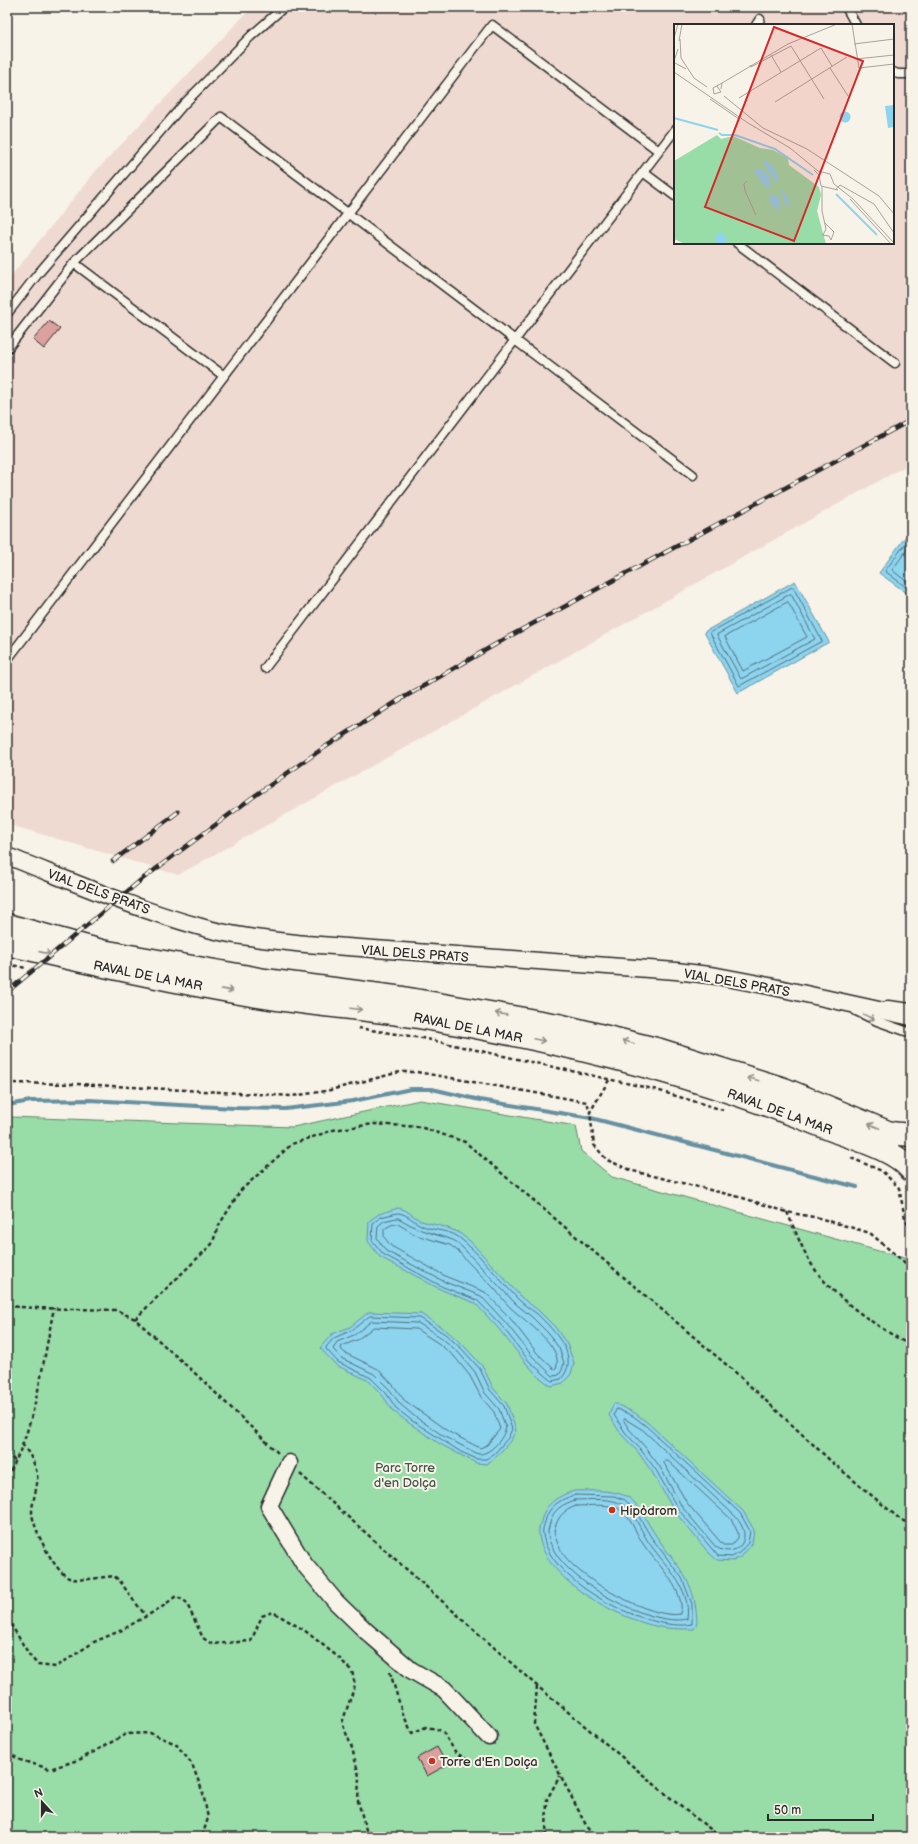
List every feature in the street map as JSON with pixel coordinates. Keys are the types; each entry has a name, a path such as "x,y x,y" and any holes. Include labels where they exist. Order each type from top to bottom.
{"street":[{"name":"VIAL DELS PRATS","path":"7,856 138,906 201,927 247,937 306,944 676,971 717,976 911,1017"},
{"name":"RAVAL DE LA MAR","path":"7,925 102,951 265,980 403,998 558,1025 660,1050 777,1086 890,1133 911,1135"},
{"name":"RAVAL DE LA MAR","path":"7,944 103,966 270,998 423,1017 541,1040 657,1070 780,1108 890,1153 907,1165 911,1170"},
{"path":"289,1463 269,1506 304,1564 336,1602 366,1631 411,1670 444,1689 489,1737"}],"lane":[{"path":"7,314 37,275 183,105 251,36 284,7"},
{"path":"848,8 856,24"},
{"path":"7,660 492,24 659,151"},
{"path":"894,72 898,74 911,74"},
{"path":"7,349 74,263 220,117 694,475"},
{"path":"265,668 674,131"},
{"path":"643,172 674,195"},
{"path":"738,244 895,363"},
{"path":"74,263 224,376"},
{"name":"VIAL DELS PRATS","path":"834,1000 911,1008"},
{"name":"VIAL DELS PRATS","path":"834,1000 877,1021 911,1033"}],"path":[{"path":"7,964 29,969"},
{"path":"354,1028 422,1038 653,1089 729,1112"},
{"path":"7,1083 78,1084 292,1096 326,1091 400,1072 417,1072 587,1102 590,1112 594,1145 607,1160 633,1171 744,1198 787,1212 819,1218 870,1233 911,1268"},
{"path":"590,1112 609,1080"},
{"path":"135,1319 212,1244 219,1225 241,1190 292,1144 333,1130 374,1124 420,1127 466,1142 735,1372 833,1463 901,1520 911,1524"},
{"path":"846,1155 882,1170 899,1188 905,1218 911,1232"},
{"path":"787,1212 812,1265 834,1291 882,1329 911,1346"},
{"path":"7,1306 116,1310 135,1319 198,1376 289,1463 537,1686 685,1810 721,1837"},
{"path":"7,1477 16,1462 34,1406 54,1308"},
{"path":"22,1444 30,1455 37,1478 33,1500 34,1522 51,1560 58,1570 69,1578 87,1579 114,1576 120,1581 146,1616"},
{"path":"7,1453 16,1462"},
{"path":"7,1618 30,1656 38,1665 56,1667 94,1642 122,1630 162,1607 176,1596 186,1602 203,1638 212,1644 251,1640 262,1616 273,1612 304,1630 352,1670 355,1685 342,1723 352,1748 359,1776 358,1802 368,1837"},
{"path":"389,1670 402,1712 412,1733 426,1727 437,1729 443,1732 456,1754 473,1763"},
{"path":"537,1686 534,1724 588,1829 600,1837"},
{"path":"7,1752 20,1760 50,1769 81,1758 126,1734 150,1733 176,1744 192,1764 203,1793 208,1818 202,1837"},
{"path":"546,1837 547,1799 560,1776"},
{"path":"692,1837 698,1837"}],"shaded area":[{"path":"252,7 911,7 911,463 178,875 7,824 7,281 94,173"}],"green space":[{"name":"Parc Torre d'en Dolça","path":"420,1100 576,1126 581,1151 612,1177 911,1260 911,1837 7,1837 7,1119 10,1117 293,1127"}],"water":[{"path":"911,529 911,596 879,573"},
{"path":"795,581 829,642 738,693 704,632"},
{"path":"398,1208 405,1210 421,1221 458,1232 470,1241 522,1298 538,1310 555,1327 567,1344 574,1363 571,1374 563,1383 551,1386 539,1377 475,1303 442,1290 380,1257 368,1241 369,1221 379,1214"},
{"path":"369,1312 421,1314 447,1331 464,1346 483,1367 493,1388 507,1404 516,1430 511,1440 497,1456 487,1464 476,1463 440,1444 393,1411 383,1396 369,1381 336,1365 320,1348 332,1334 350,1327"},
{"path":"614,1403 635,1413 648,1423 743,1511 754,1530 752,1544 742,1556 733,1561 717,1560 708,1552 675,1512 652,1472 638,1452 621,1434 609,1415"},
{"path":"574,1491 613,1492 626,1496 635,1503 681,1570 691,1588 697,1618 694,1629 655,1626 621,1614 584,1594 567,1581 553,1566 544,1551 539,1530 545,1510 557,1498"}],"building":[{"path":"49,321 60,329 44,349 33,340"},
{"name":"Torre d'En Dolça","path":"437,1747 447,1765 427,1776 417,1758"}],"waterway":[{"path":"7,1105 31,1101 89,1100 234,1108 285,1109 353,1101 411,1089 432,1089 480,1100 591,1118 857,1187"}],"railway":[{"path":"7,992 141,880 253,797 322,749 401,699 510,636 911,420"},
{"path":"113,861 178,812"}],"place":[{"name":"Hipòdrom","path":"612,1510"},
{"name":"Torre d'En Dolça","path":"432,1761"}]}
